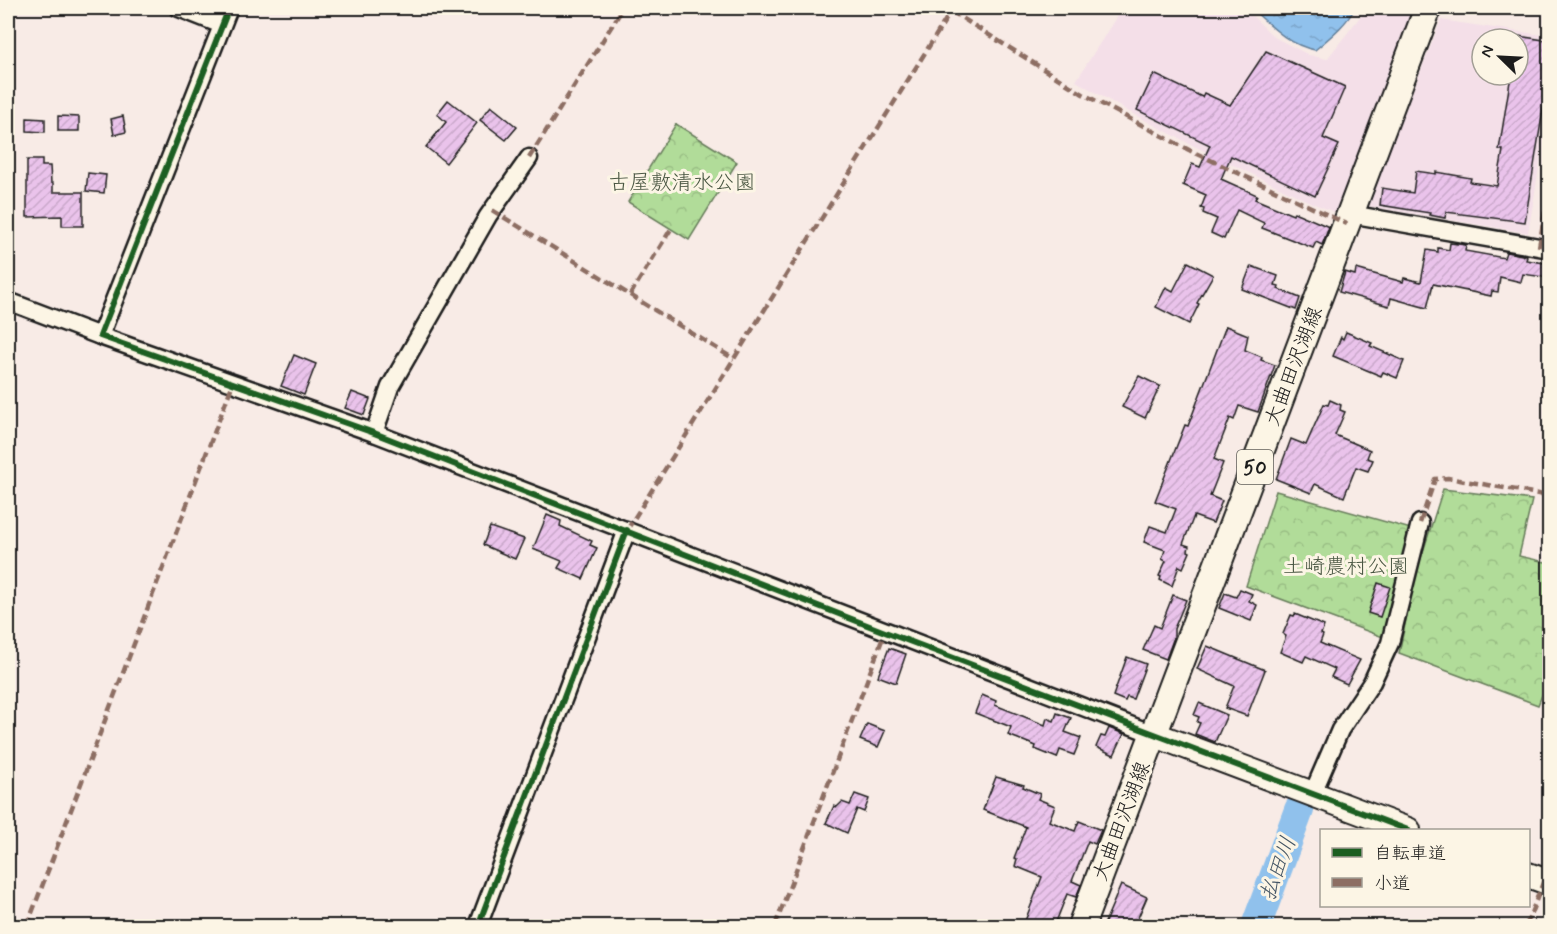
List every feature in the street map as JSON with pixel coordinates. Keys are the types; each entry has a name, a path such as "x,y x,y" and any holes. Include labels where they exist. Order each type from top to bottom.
{"main road":[{"name":"大曲田沢湖線","path":"1081,927 1428,8"}],"street":[{"path":"179,8 222,25"},
{"path":"100,336 229,8"},
{"path":"374,433 390,387 488,216 529,158"},
{"path":"1350,214 1550,249"},
{"path":"8,301 374,433 885,632 1403,829"},
{"path":"1312,795 1340,730 1372,682 1390,643 1420,523"},
{"path":"477,927 627,530"},
{"path":"1530,876 1550,883"}],"shaded area":[{"path":"1122,8 1244,8 1274,37 1309,55 1327,59 1367,8 1420,8 1337,213 1192,145 1076,81"},
{"path":"1441,20 1488,27 1470,27 1470,87 1530,87 1530,33 1549,36 1549,109 1528,233 1367,206"}],"green space":[{"name":"古屋敷清水公園","path":"676,124 737,162 689,240 628,202"},
{"path":"1443,489 1532,500 1519,556 1550,563 1549,678 1538,705 1399,653 1415,577"},
{"name":"土崎農村公園","path":"1276,491 1411,529 1383,637 1246,586"}],"water":[{"path":"1251,8 1355,8 1342,26 1315,50 1288,39"}],"building":[{"path":"1530,38 1550,41 1550,66 1525,222 1446,212 1445,218 1429,215 1430,213 1380,205 1382,188 1413,193 1416,171 1471,178 1470,182 1497,186 1503,150 1499,150 1509,87 1530,87"},
{"path":"1266,51 1345,87 1323,138 1339,145 1315,196 1231,156 1221,179 1257,195 1255,199 1329,227 1322,245 1316,242 1313,248 1262,228 1264,223 1237,210 1224,239 1211,233 1217,219 1203,213 1204,209 1201,208 1206,195 1183,185 1192,164 1200,167 1210,145 1137,110 1154,74 1202,97 1204,93 1230,105"},
{"path":"448,100 477,123 446,163 426,147 446,122 437,114"},
{"path":"491,106 517,127 506,140 480,120"},
{"path":"58,116 79,117 79,131 58,131"},
{"path":"123,116 126,132 114,135 111,119"},
{"path":"27,118 45,119 45,132 27,131"},
{"path":"27,160 42,160 42,166 50,166 53,192 83,192 83,226 62,226 62,216 27,217"},
{"path":"88,173 106,175 104,193 86,191"},
{"path":"1450,243 1466,245 1465,251 1504,258 1506,252 1527,257 1526,260 1550,264 1550,278 1523,274 1521,282 1500,277 1498,292 1492,291 1491,296 1433,284 1427,308 1391,298 1389,306 1339,292 1345,272 1355,275 1356,269 1403,282 1404,278 1421,282 1427,250 1438,252 1438,248 1449,250"},
{"path":"1188,262 1213,275 1197,303 1199,304 1189,324 1156,307 1166,287 1173,291"},
{"path":"1251,266 1278,276 1275,285 1279,286 1278,289 1300,298 1296,310 1242,289"},
{"path":"1226,326 1248,335 1245,350 1275,365 1258,412 1239,406 1234,420 1230,418 1214,459 1223,463 1210,496 1222,501 1213,523 1194,516 1183,544 1189,546 1188,551 1190,552 1183,568 1179,566 1172,586 1160,580 1159,576 1166,561 1162,559 1165,550 1144,542 1150,526 1167,532 1176,509 1155,501 1185,425 1188,426"},
{"path":"1346,332 1404,361 1397,378 1383,372 1381,376 1333,356 1341,337 1343,339"},
{"path":"294,355 316,364 304,395 281,386"},
{"path":"1139,376 1160,386 1145,418 1122,407"},
{"path":"352,392 370,399 364,415 345,408"},
{"path":"1330,400 1341,405 1340,410 1345,412 1335,435 1370,450 1367,458 1373,460 1368,471 1356,467 1344,497 1315,484 1311,493 1276,479 1291,439 1306,445 1324,404 1328,405"},
{"path":"547,515 561,521 560,526 592,541 590,545 597,548 583,579 558,568 562,561 533,549"},
{"path":"490,527 524,539 515,559 483,545"},
{"path":"1378,583 1390,587 1380,617 1368,613"},
{"path":"1240,589 1252,594 1249,601 1257,605 1251,621 1219,608 1225,593 1236,597"},
{"path":"1173,595 1186,600 1174,629 1174,637 1166,659 1143,650 1154,625 1160,628"},
{"path":"1295,614 1324,626 1320,643 1360,660 1347,684 1331,677 1335,669 1306,656 1303,662 1280,652 1286,636 1283,634 1291,615"},
{"path":"1207,646 1265,670 1247,716 1225,708 1234,686 1197,669"},
{"path":"889,648 906,654 896,683 878,676"},
{"path":"1127,657 1146,664 1133,699 1127,697 1125,701 1113,696"},
{"path":"982,695 996,701 995,705 1045,725 1047,718 1054,721 1057,713 1071,718 1065,732 1081,738 1074,755 1060,750 1057,758 1035,749 1036,746 1008,735 1011,727 975,713"},
{"path":"1199,703 1227,715 1215,742 1195,734 1200,723 1197,722 1199,717 1194,715"},
{"path":"867,724 885,731 878,747 860,740"},
{"path":"1109,728 1124,734 1114,755 1096,747 1101,736 1105,737"},
{"path":"996,777 1024,785 1023,787 1040,794 1038,799 1055,806 1049,821 1075,831 1079,821 1101,830 1095,844 1088,841 1072,881 1081,885 1076,897 1067,894 1054,927 1039,927 1025,921 1042,877 1015,866 1017,859 1014,858 1026,827 983,810"},
{"path":"855,794 869,799 864,812 857,809 847,833 826,823 834,806 837,807 842,802 850,805"},
{"path":"1121,885 1147,897 1134,927 1103,927"}],"waterway":[{"name":"払田川","path":"1256,926 1299,810"}],"marked path":[{"path":"529,158 623,8"},
{"path":"627,530 953,8"},
{"path":"951,11 1083,94 1189,150 1347,224"},
{"path":"1539,247 1550,182"},
{"path":"492,210 734,359"},
{"path":"630,295 671,229"},
{"path":"27,926 233,383"},
{"path":"1420,523 1435,479 1448,478 1550,496"},
{"path":"775,926 885,632"},
{"path":"1526,926 1550,865"}],"cycle path":[{"path":"229,8 100,336 374,433 885,632 1405,829"},
{"path":"478,926 627,530"}]}
